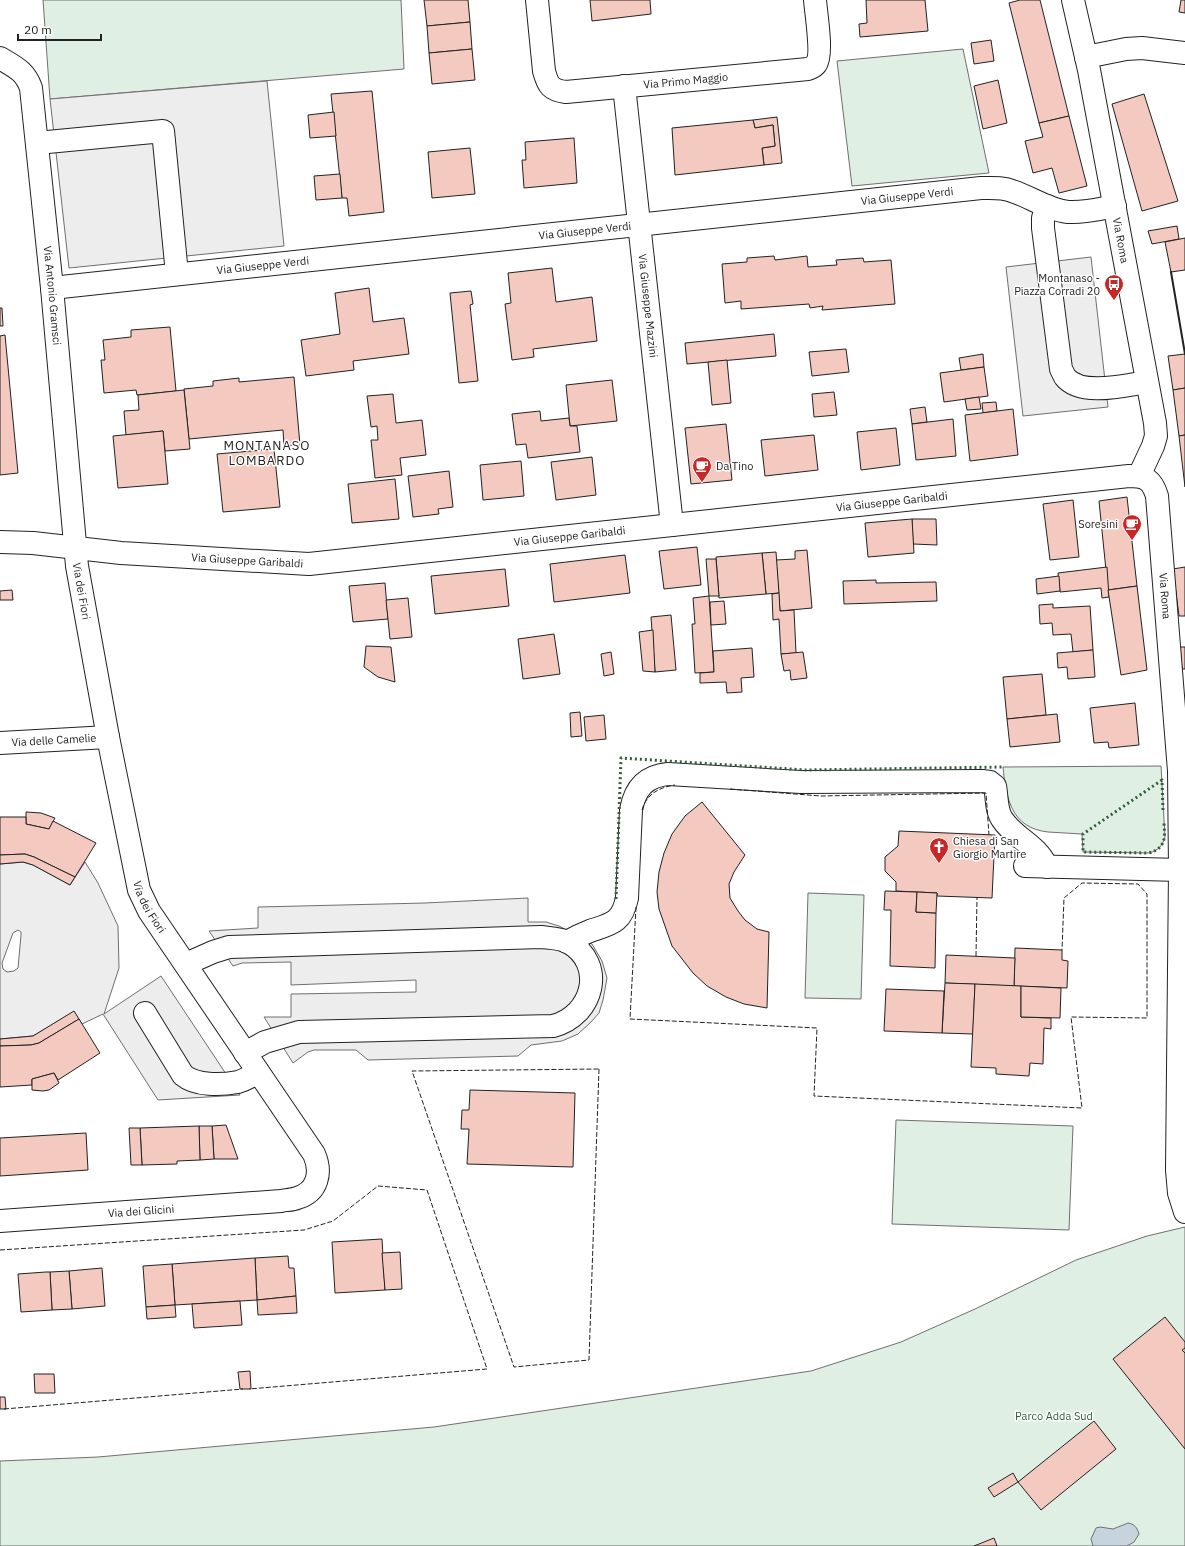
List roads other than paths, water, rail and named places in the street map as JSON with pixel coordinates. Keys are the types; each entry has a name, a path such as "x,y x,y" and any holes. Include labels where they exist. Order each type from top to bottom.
{"street":[{"name":"Via Primo Maggio","path":"536,0 544,71 547,82 555,90 566,92 808,69 816,65 819,58 815,0"},
{"name":"Via Roma","path":"1073,0 1086,57 1115,206 1156,436 1139,476 1147,479 1154,486 1157,496 1181,746 1177,1170 1179,1192 1185,1212"},
{"path":"1086,57 1126,49 1142,48 1185,53"},
{"name":"Via Antonio Gramsci","path":"0,58 19,69 28,78 31,88 52,288 75,548"},
{"name":"Via Giuseppe Mazzini","path":"624,86 672,525"},
{"path":"37,143 163,131 177,274"},
{"name":"Via Giuseppe Verdi","path":"52,288 981,188 1011,190 1047,206 1068,212 1115,206"},
{"path":"1047,206 1043,218 1043,228 1061,369 1065,378 1074,384 1088,388 1102,388 1147,382"},
{"name":"Via Giuseppe Garibaldi","path":"0,542 33,543 120,553 309,564 1139,476"},
{"name":"Via dei Fiori","path":"75,548 108,737 139,890 149,911 314,1154 319,1164 318,1175 308,1193 297,1198 281,1201"},
{"name":"Via delle Camelie","path":"0,743 108,737"},
{"path":"567,942 591,931 605,927 616,921 623,912 627,898 631,810 633,800 642,785 658,775 668,774 828,783 990,782 995,786 999,811 1002,819 1037,850 1043,857 1047,867"},
{"path":"1025,866 1180,870"},
{"path":"186,964 213,952 229,947 541,937 567,942 578,949 586,960 591,973 589,995 585,1004 571,1019 562,1024 553,1026 299,1032 264,1042 246,1053"},
{"path":"145,1013 183,1074 189,1080 204,1083 238,1082 258,1072"},
{"name":"Via dei Glicini","path":"0,1221 281,1201"}],"place":[{"name":"Montanaso - Piazza Corradi 20","path":"1114,301"},
{"name":"Da Tino","path":"702,483"},
{"name":"Soresini","path":"1132,541"},
{"name":"Chiesa di San Giorgio Martire","path":"939,864"}],"district":[{"name":"MONTANASO LOMBARDO","path":"267,452"}],"park label":[{"name":"Parco Adda Sud","path":"1054,1416"}]}
